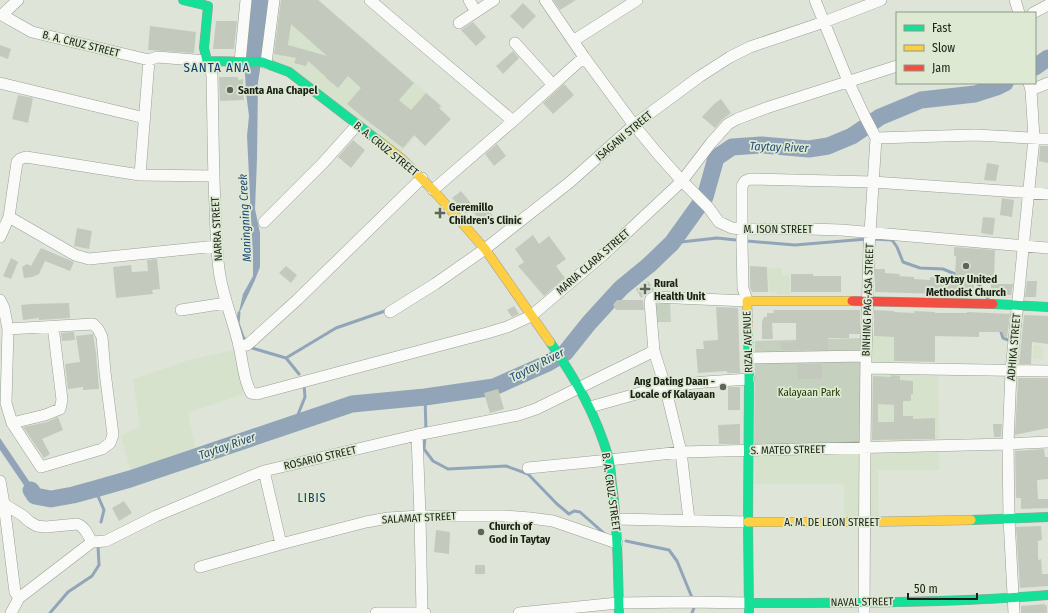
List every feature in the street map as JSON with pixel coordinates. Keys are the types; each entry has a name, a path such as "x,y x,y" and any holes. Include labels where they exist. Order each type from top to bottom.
{"street":[{"path":"1,15 18,0"},
{"path":"183,0 208,3 204,48 207,61"},
{"path":"241,62 246,0"},
{"path":"264,62 274,0"},
{"path":"370,0 513,121"},
{"path":"469,0 476,12"},
{"path":"460,23 494,0"},
{"name":"M. ISON STREET","path":"545,0 584,57 634,125 682,181 708,207 719,222 732,228 742,229 841,230 1048,248"},
{"path":"573,41 623,4 637,0"},
{"path":"815,0 848,82 874,134 975,135 1048,139"},
{"name":"ISAGANI STREET","path":"390,312 435,284 485,249 570,182 634,125 699,77 730,57 750,47 824,22 881,0"},
{"path":"1015,0 1019,12"},
{"path":"1035,12 1048,5"},
{"name":"B. A. CRUZ STREET","path":"1,15 32,32 149,60 157,57 207,61 264,62 289,72 402,159 422,178 485,249 557,353 580,388 590,407 609,460 616,519 618,608"},
{"path":"515,43 553,85"},
{"path":"434,190 584,57"},
{"path":"140,175 149,60"},
{"name":"NARRA STREET","path":"207,61 212,75 214,176 220,276 226,303 247,343 241,362 248,388 251,393"},
{"name":"MARIA CLARA STREET","path":"251,393 257,394 487,333 507,327 531,316 604,254 682,181 711,143 728,124 766,108 896,66"},
{"path":"0,82 145,118"},
{"path":"1030,86 1048,83"},
{"name":"ADHIKA STREET","path":"1014,613 1009,519 1008,444 1011,371 1034,138 1030,86"},
{"path":"264,222 323,163 357,125"},
{"name":"BINHING PAG-ASA STREET","path":"864,608 866,356 874,134"},
{"path":"0,237 9,217 17,162 26,157 140,175 214,176"},
{"path":"247,343 297,300 422,178"},
{"path":"689,520 680,452 665,386 654,351 650,302 654,297 747,301 743,288 742,229 742,186 745,181 750,179 873,182 1048,194"},
{"path":"9,217 75,255 89,259 217,246"},
{"path":"0,300 4,308 8,328 6,403 12,423 41,466 102,449 110,443 113,435 104,372 102,337 98,330 92,324 8,328"},
{"name":"RIZAL AVENUE","path":"749,608 749,358 747,301 868,301 1048,307"},
{"path":"180,310 226,303"},
{"path":"12,423 45,415 60,409 62,400 53,326"},
{"name":"ROSARIO STREET","path":"11,613 19,598 92,542 106,541 156,516 200,497 264,472 426,433 518,415 536,409 654,351"},
{"path":"749,358 866,356"},
{"path":"866,368 1048,371"},
{"path":"590,407 665,386 749,379"},
{"path":"422,613 420,516 426,433"},
{"name":"S. MATEO STREET","path":"528,468 680,452 1048,442"},
{"path":"264,472 281,544"},
{"path":"0,481 15,592 19,598"},
{"path":"4,504 37,526 80,525 84,528 92,542"},
{"name":"SALAMAT STREET","path":"200,567 366,522 388,518 420,516 504,516 553,521 617,543"},
{"name":"A. M. DE LEON STREET","path":"616,519 748,522 865,522 1048,517"},
{"name":"NAVAL STREET","path":"749,608 864,608 1048,596"},
{"path":"519,613 618,608 693,602 749,608"},
{"path":"376,613 425,613"}],"shaded area":[{"path":"277,0 319,0 443,107 401,152 268,58"},
{"path":"768,268 781,268 782,275 789,275 790,294 777,295 777,292 769,292"},
{"path":"864,336 894,337 894,363 938,364 939,470 878,470 879,519 844,519 844,484 755,484 754,446"},
{"path":"1034,345 1042,346 1043,359 1033,358"},
{"path":"234,350 243,394 188,413 195,447 131,472 121,435 140,427 133,379 189,360"}],"green space":[{"path":"670,303 671,322 655,322 654,304"},
{"name":"Kalayaan Park","path":"863,338 861,444 754,446 755,341"}],"water":[{"path":"249,0 271,0 258,82 255,209 260,233 260,267 238,316 243,294 253,276 247,136 249,116 244,52"},
{"path":"0,438 35,490 41,496 51,499 43,500 32,497 0,450"}],"building":[{"path":"281,0 318,0 414,83 399,100 411,110 426,93 441,106 439,108 451,119 425,146 414,135 403,148 347,104 361,88 348,76 338,88 308,61 306,66 294,63 296,58 274,54","holes":["291,24 327,56 288,45"]},
{"path":"553,0 576,0 560,10"},
{"path":"523,3 536,16 523,29 510,16"},
{"path":"216,21 237,21 234,49 213,49"},
{"path":"473,22 486,37 476,46 461,30"},
{"path":"150,26 196,32 194,53 148,50"},
{"path":"0,45 11,49 8,59 0,56"},
{"path":"513,51 519,58 503,74 496,66"},
{"name":"Santa Ana Chapel","path":"219,77 238,77 238,80 243,79 244,100 220,101"},
{"path":"564,84 574,95 553,114 543,103"},
{"path":"18,95 33,98 28,123 12,119"},
{"path":"721,99 731,113 715,128 702,117"},
{"path":"353,140 365,150 351,168 338,157"},
{"path":"497,144 506,156 494,166 485,154"},
{"path":"1040,146 1048,146 1048,163 1039,161"},
{"path":"987,163 999,165 996,181 984,180"},
{"path":"461,191 474,207 466,214 452,198"},
{"path":"1002,198 1014,200 1012,217 1000,215"},
{"path":"483,204 493,216 483,224 473,212"},
{"path":"983,217 995,218 993,235 981,233"},
{"path":"77,228 92,231 89,249 74,246"},
{"path":"533,235 539,244 549,236 566,259 556,266 565,278 544,296 518,266 524,262 515,249"},
{"path":"954,247 995,250 994,279 974,284 974,295 875,292 875,269 885,269 885,273 900,274 899,276 914,277 914,279 930,280 930,277 955,278 956,256 954,256"},
{"path":"41,248 74,262 70,271 45,261 39,274 24,278 22,267 27,264 31,266"},
{"path":"11,258 18,262 11,279 3,276"},
{"path":"157,259 160,289 152,290 153,294 116,298 113,267 131,265 132,272 148,271 147,260"},
{"path":"286,266 297,275 291,283 279,273"},
{"path":"750,266 767,267 768,292 752,292 750,287"},
{"path":"791,274 841,276 841,292 791,292"},
{"name":"Rural Health Unit","path":"648,281 654,290 650,291 641,298 636,289"},
{"path":"1027,281 1037,281 1036,297 1025,297"},
{"path":"991,284 1013,284 1011,295 991,295"},
{"path":"617,300 643,300 644,310 616,310 613,305"},
{"path":"69,303 70,318 39,320 39,318 23,320 21,305"},
{"path":"514,306 519,314 512,317 507,310"},
{"path":"716,307 738,308 740,373 728,373 726,371 698,373 696,349 704,349 703,341 718,340"},
{"path":"773,310 860,310 860,334 849,334 849,338 828,338 828,350 781,350 780,342 796,342 796,323 772,323 773,339 762,339 762,322 764,317 767,317 767,313 774,313"},
{"path":"874,310 914,313 914,311 935,313 967,312 1010,314 1007,338 1005,338 1002,332 979,332 979,337 935,336 935,362 894,361 894,337 874,336"},
{"path":"1024,315 1048,316 1048,344 1032,342 1031,364 1019,364"},
{"path":"74,332 75,340 62,341 61,333"},
{"path":"93,334 99,389 83,390 83,387 68,389 65,364 80,362 76,336"},
{"path":"797,364 822,364 822,379 798,379"},
{"path":"891,375 900,376 900,380 913,381 913,394 911,394 911,401 903,401 903,416 913,416 913,419 935,418 935,439 872,440 873,376 891,377","holes":["878,404 894,405 894,422 878,422"]},
{"path":"1018,378 1048,378 1048,428 1015,435"},
{"path":"728,387 740,387 740,410 728,410"},
{"path":"498,389 504,409 490,413 484,393"},
{"path":"58,417 63,430 42,439 50,454 44,458 23,427 47,422"},
{"path":"740,424 740,444 719,444 718,425"},
{"path":"993,424 1002,424 1001,437 994,437"},
{"path":"1044,449 1045,457 1048,457 1048,479 1037,480 1038,499 1048,499 1048,508 1021,509 1021,498 1016,498 1015,451"},
{"path":"124,501 132,513 119,521 112,508"},
{"path":"1041,526 1042,540 1038,541 1038,560 1041,559 1042,574 1048,574 1048,586 1020,588 1016,527"},
{"path":"436,530 450,532 449,554 434,552"},
{"path":"475,565 485,565 485,574 475,574"},
{"path":"1045,604 1045,606 1047,605 1047,613 1021,613 1021,606"}],"waterway":[{"name":"Taytay River","path":"1036,66 1048,58"},
{"name":"Taytay River","path":"31,490 35,496 51,499 73,495 130,479 352,404 425,397 494,387 548,363 565,353 589,323 621,288 649,265 672,243 705,197 716,158 732,147 761,145 809,149 828,146 852,136 880,117 921,100 975,94 1003,84"},
{"path":"672,243 717,238 736,240"},
{"path":"747,241 795,245 867,239"},
{"path":"873,239 892,240 897,247 903,262 920,268 943,269 955,274"},
{"path":"975,281 981,287 988,299"},
{"path":"286,358 336,328 385,311"},
{"name":"Maningning Creek","path":"239,313 238,323 243,337 252,348 286,358 299,374"},
{"path":"1000,329 1003,338 1011,341"},
{"name":"Maningning Creek","path":"295,422 305,397 304,385"},
{"path":"425,397 426,431"},
{"path":"425,436 424,449 433,461 448,469 506,466 528,474 557,504 569,514 574,511 580,512 606,535"},
{"path":"95,489 104,510 101,522"},
{"path":"626,541 669,550 677,561 693,600"},
{"path":"50,613 68,592 92,576 99,565 98,546"},
{"path":"692,613 695,605"}],"traffic: fast":[{"path":"183,0 208,6 204,48 207,61 262,62 289,72 380,142"},
{"path":"993,304 1048,307"},
{"path":"748,331 749,613"},
{"path":"550,342 584,398 598,427 609,459 615,507 618,552 619,613"},
{"path":"971,520 1048,517"},
{"path":"749,603 936,601 1048,595"}],"traffic: slow":[{"path":"380,142 402,159 433,190 485,249 550,342"},
{"path":"748,331 747,301 852,301"},
{"path":"748,522 971,520"}],"traffic: jam":[{"path":"852,301 993,304"}],"place":[{"name":"Santa Ana Chapel","path":"230,90"},
{"name":"Geremillo Children's Clinic","path":"440,213"},
{"name":"Taytay United Methodist Church","path":"966,266"},
{"name":"Rural Health Unit","path":"645,289"},
{"name":"Ang Dating Daan - Locale of Kalayaan","path":"723,387"},
{"name":"Church of God in Taytay","path":"481,532"}],"district":[{"name":"SANTA ANA","path":"217,67"},
{"name":"LIBIS","path":"312,498"}]}
